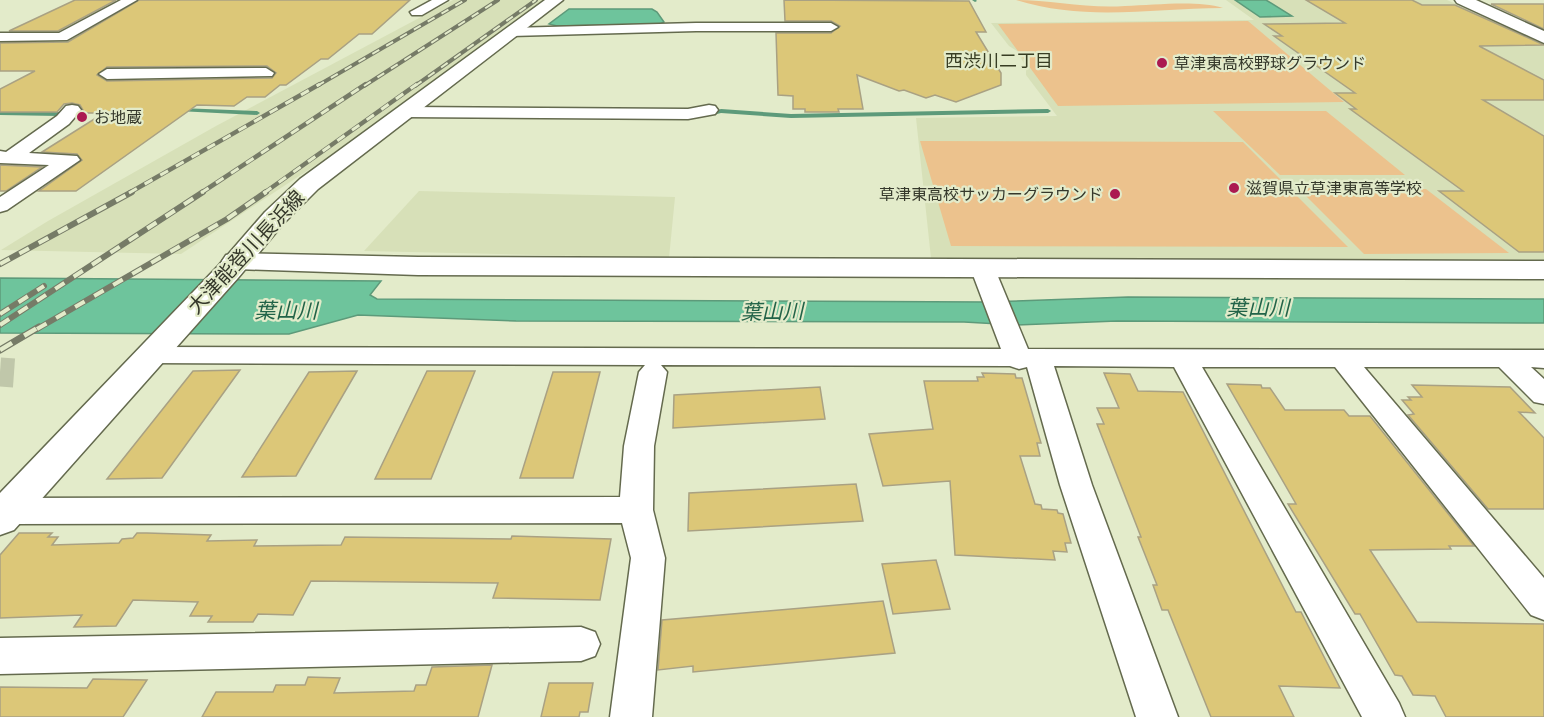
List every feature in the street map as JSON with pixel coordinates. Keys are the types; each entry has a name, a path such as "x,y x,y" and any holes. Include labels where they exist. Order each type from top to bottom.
{"street":[{"path":"0,37 62,37 131,0"},
{"path":"417,12 442,0"},
{"name":"大津能登川長浜線","path":"3,515 232,267 274,218 309,184 555,0"},
{"path":"1463,0 1544,38"},
{"path":"511,32 696,27 831,27"},
{"path":"107,74 266,73"},
{"path":"406,112 688,114 709,110"},
{"path":"5,157 63,120 72,111"},
{"path":"0,206 70,160 5,157"},
{"path":"232,267 1544,270"},
{"path":"982,267 1028,359 1076,485 1157,717"},
{"path":"155,350 1028,359 1544,360"},
{"path":"1183,358 1384,717"},
{"path":"1342,358 1544,604"},
{"path":"1506,359 1544,395"},
{"path":"631,717 648,558 636,510 639,446 653,372"},
{"path":"3,515 636,510"},
{"path":"0,656 581,644"}],"shaded area":[{"path":"453,0 545,0 325,159 181,254 1,250 216,126"},
{"path":"1016,0 1111,7 1189,4 1223,8 1120,12 1068,11"},
{"name":"滋賀県立草津東高等学校","path":"1226,0 1447,0 1544,44 1544,260 931,258 916,118 1057,116 1026,75 1026,67 1017,51 1009,46 991,23 1254,20"},
{"name":"草津東高校野球グラウンド","path":"1248,21 1344,102 1058,106 998,24"},
{"path":"1213,111 1326,111 1405,175 1280,175"},
{"name":"草津東高校サッカーグラウンド","path":"920,141 1243,142 1348,247 951,246"},
{"path":"1298,188 1426,189 1509,253 1364,254"},
{"path":"419,191 675,197 669,258 364,251"}],"water":[{"path":"1235,0 1266,0 1292,16 1260,17"},
{"path":"569,9 652,9 664,22 660,24 557,26 549,24"},
{"name":"葉山川","path":"0,278 381,281 370,295 377,299 987,302 1128,297 1544,299 1544,323 1117,321 1017,325 964,322 516,321 358,315 289,334 0,333"}],"building":[{"path":"75,0 116,0 58,31 9,31"},
{"path":"139,0 410,0 372,34 359,34 328,59 321,59 286,85 280,85 265,97 247,97 234,106 197,105 76,191 39,191 82,160 77,154 42,152 104,113 82,113 80,105 72,103 64,104 57,112 0,112 0,89 35,71 0,71 0,43 68,42","holes":["267,66 276,73 272,78 107,81 97,75 107,67"]},
{"path":"784,0 969,1 986,32 976,32 1001,73 1001,85 956,102 935,95 926,98 904,90 899,91 857,75 863,109 805,112 805,109 793,109 793,96 778,95 776,33 831,33 840,26 831,21 785,21"},
{"path":"1306,0 1412,0 1422,5 1455,5 1544,45 1479,46 1544,80 1544,100 1483,100 1544,136 1544,252 1519,252 1439,191 1463,191 1350,109 1356,109 1335,93 1355,93 1274,36 1282,36 1264,24 1345,23"},
{"path":"1491,4 1544,4 1544,29"},
{"path":"0,165 42,167 6,191 0,191"},
{"path":"240,370 162,478 107,479 193,371"},
{"path":"357,371 296,476 242,477 309,372"},
{"path":"427,371 475,371 431,479 375,479"},
{"path":"553,372 600,372 573,478 520,478"},
{"path":"982,373 1015,374 1016,378 1022,378 1041,443 1037,443 1040,456 1020,456 1035,504 1041,505 1042,509 1057,510 1058,513 1063,514 1071,543 1065,543 1067,552 1053,551 1055,560 955,555 950,481 883,486 869,434 933,429 924,381 978,381 977,377 984,377"},
{"path":"1104,373 1130,374 1138,391 1183,392 1296,612 1301,612 1340,688 1279,686 1294,717 1211,717 1168,610 1162,610 1153,585 1157,585 1138,537 1141,537 1097,424 1104,424 1097,408 1119,408"},
{"path":"1227,384 1261,385 1262,388 1270,388 1285,410 1344,410 1349,416 1370,416 1474,546 1449,546 1451,549 1370,550 1417,622 1544,624 1544,717 1446,717 1435,696 1413,695 1402,676 1395,675 1360,614 1355,614 1288,504 1296,504"},
{"path":"1412,385 1510,387 1535,413 1519,412 1544,438 1544,509 1488,509 1408,415 1414,414 1402,400 1411,400 1408,397 1422,397"},
{"path":"820,387 825,419 673,428 674,395"},
{"path":"856,484 863,521 688,531 689,493"},
{"path":"19,533 52,533 48,537 58,537 52,545 119,543 122,539 133,538 137,533 211,535 207,541 257,540 254,546 341,545 345,537 511,539 512,536 611,539 600,600 493,598 498,583 311,581 293,615 258,614 253,622 208,622 212,616 190,616 198,602 133,600 116,626 74,627 82,615 0,618 0,555"},
{"path":"936,560 950,609 893,614 882,564"},
{"path":"883,601 895,653 693,672 693,666 658,670 662,620"},
{"path":"492,665 478,717 202,717 216,692 273,692 276,685 305,685 308,677 340,678 334,693 414,691 416,685 426,685 432,667"},
{"path":"93,679 147,680 123,717 0,717 0,687 87,688"},
{"path":"549,683 593,683 588,712 580,712 579,717 541,717"}],"waterway":[{"path":"180,110 257,113"},
{"path":"705,115 721,111 791,116 1048,111"},
{"path":"0,113 59,114"}],"tunnel":[{"path":"0,372 14,373"}],"railway":[{"path":"317,86 465,0"},
{"path":"364,86 498,0"},
{"path":"415,86 536,0"},
{"path":"129,193 320,84"},
{"path":"201,193 366,84"},
{"path":"264,193 417,84"},
{"path":"0,264 132,192"},
{"path":"0,325 203,192"},
{"path":"37,329 227,219 266,192"},
{"path":"0,314 44,286"},
{"path":"0,350 39,327"}],"place":[{"name":"草津東高校野球グラウンド","path":"1162,63"},
{"name":"お地蔵","path":"82,117"},
{"name":"滋賀県立草津東高等学校","path":"1234,188"},
{"name":"草津東高校サッカーグラウンド","path":"1115,194"}],"district":[{"name":"西渋川二丁目","path":"999,61"}]}
